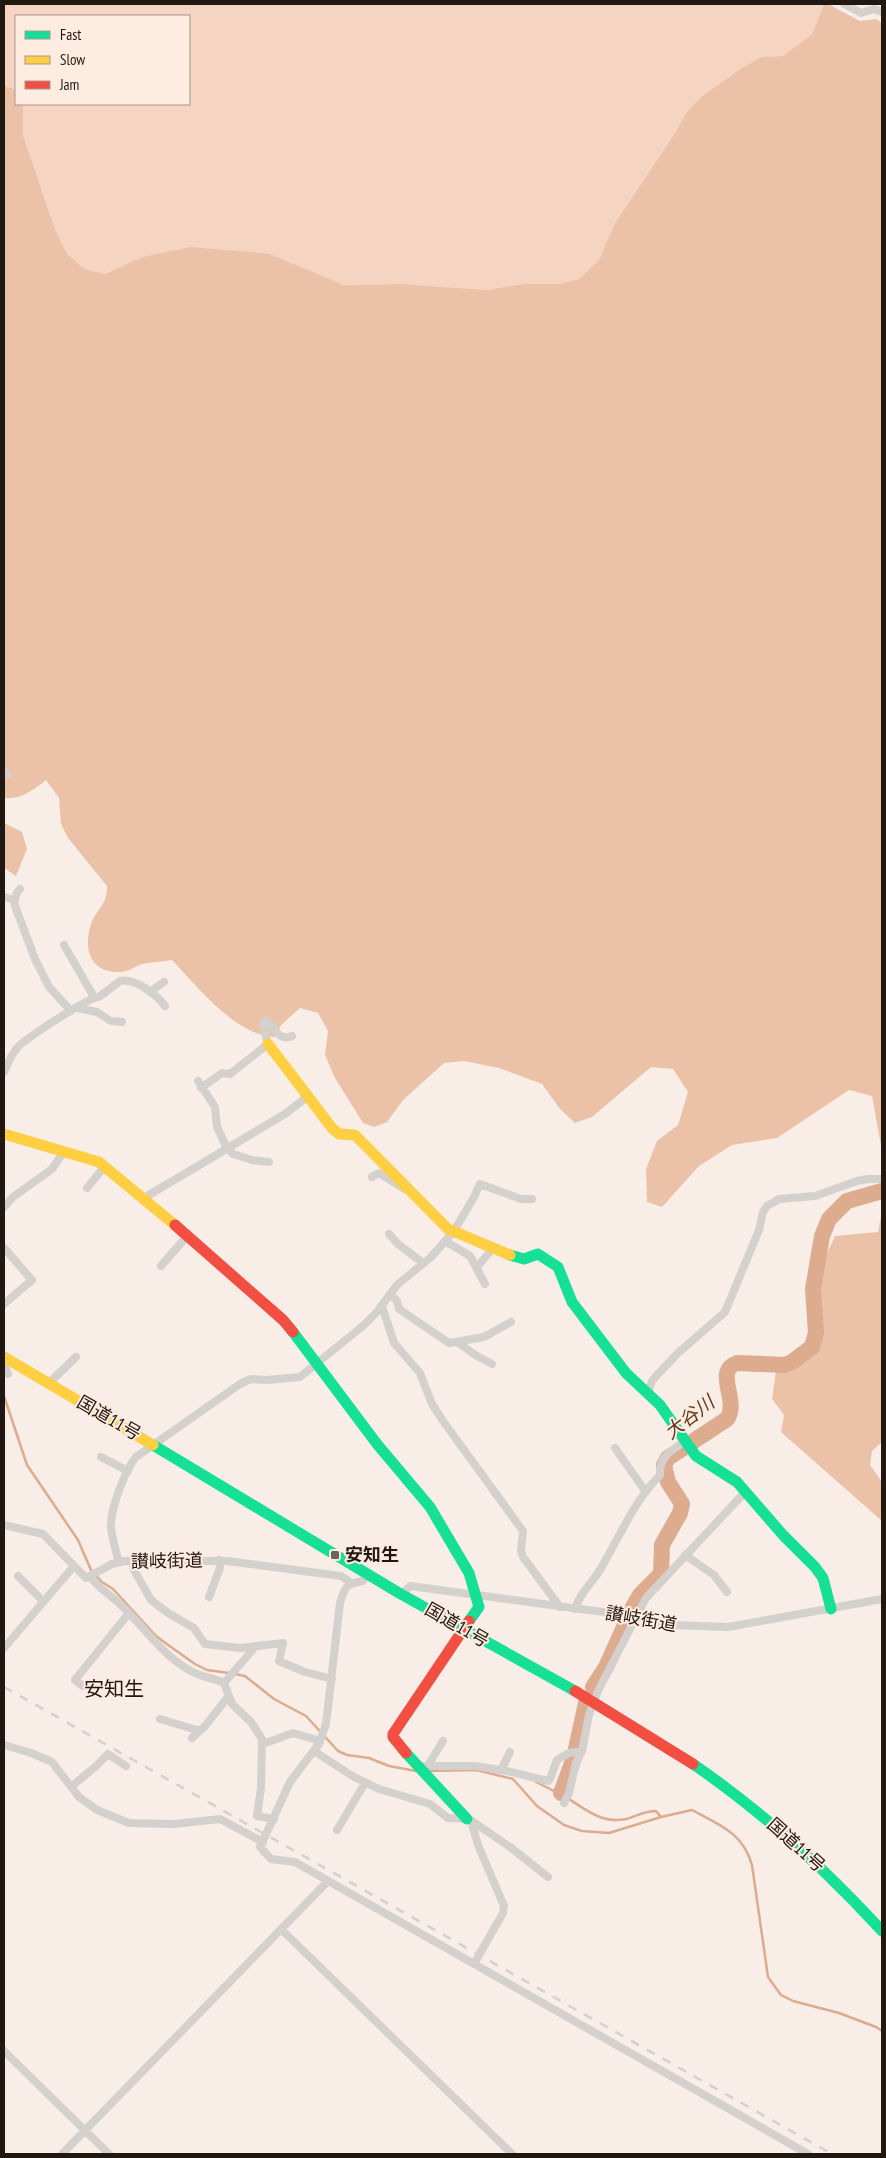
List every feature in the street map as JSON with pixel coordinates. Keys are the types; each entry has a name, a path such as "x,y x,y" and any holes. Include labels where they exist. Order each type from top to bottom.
{"main road":[{"path":"268,1044 307,1098 332,1128 339,1134 355,1135 448,1229 517,1258 524,1259 538,1254 558,1267 572,1302 626,1373 660,1405 696,1456 737,1482 815,1567 823,1578 831,1609"},
{"path":"4,1134 99,1162 188,1235 283,1320 317,1362 377,1444 430,1507 469,1573 479,1607 393,1734 395,1741 422,1767 469,1820"},
{"name":"国道11号","path":"4,1357 153,1444 367,1574 594,1703 679,1754 751,1806 822,1868 882,1931"}],"street":[{"path":"844,4 861,13 874,9 882,12"},
{"path":"20,890 16,892 14,900 25,935 49,987 74,1009 97,1012 111,1021 122,1022"},
{"path":"4,897 14,900"},
{"path":"64,945 94,997"},
{"path":"4,1072 18,1047 74,1009 94,997 100,997 112,986 124,980 150,992 165,1006"},
{"path":"150,992 164,982"},
{"path":"270,1162 252,1160 233,1154 217,1127 215,1107 200,1084 222,1073 230,1074 268,1044 263,1022 266,1020 279,1036 287,1038 292,1036"},
{"path":"144,1198 285,1114 307,1098"},
{"path":"4,1207 52,1169 64,1151"},
{"path":"87,1188 105,1166"},
{"path":"372,1177 379,1173 402,1189 407,1189"},
{"path":"648,1393 652,1381 658,1374 728,1307 759,1230 763,1212 767,1206 779,1199 815,1196 868,1178 882,1179"},
{"path":"119,1562 112,1535 111,1520 128,1471 136,1457 240,1384 251,1379 290,1379 300,1377 364,1325 382,1306 396,1285 424,1263 445,1241 454,1231 480,1184 521,1199 532,1199"},
{"path":"389,1234 398,1244 424,1263"},
{"path":"161,1266 188,1235"},
{"path":"445,1241 470,1256 485,1284"},
{"path":"4,1248 32,1280 4,1304"},
{"path":"477,1267 493,1248"},
{"path":"390,1295 397,1301 399,1309 449,1343 484,1337 511,1322"},
{"path":"382,1306 394,1343 420,1373 432,1404 443,1421 523,1531 521,1551 523,1558 560,1607"},
{"path":"457,1342 492,1364"},
{"path":"49,1383 76,1357"},
{"path":"4,1365 8,1374"},
{"path":"575,1609 579,1597 596,1575 619,1539 635,1506 660,1475 660,1467 665,1456 686,1442"},
{"path":"615,1448 646,1492"},
{"path":"101,1457 128,1471"},
{"path":"564,1803 569,1793 576,1763 582,1751 594,1703 631,1616 684,1555 746,1492"},
{"path":"4,1525 43,1534 86,1578 90,1577 129,1613 157,1644 173,1658 195,1674 224,1683"},
{"path":"684,1555 714,1575 727,1592"},
{"path":"208,1596 220,1568 220,1560"},
{"name":"讃岐街道","path":"90,1577 119,1562 220,1560 341,1576 351,1583"},
{"path":"132,1561 134,1570 151,1600 168,1613 189,1624 205,1644 240,1648 283,1642 280,1661 305,1672 332,1679"},
{"path":"4,1648 74,1566"},
{"path":"367,1574 364,1581 351,1583 344,1589 340,1603 326,1724 320,1741 290,1782 260,1848 271,1859 295,1862 808,2154"},
{"path":"18,1576 43,1601"},
{"name":"讃岐街道","path":"402,1594 410,1586 631,1616 669,1625 728,1627 882,1599"},
{"path":"83,1686 75,1680 129,1613"},
{"path":"224,1683 256,1646"},
{"path":"224,1683 232,1704 261,1734 263,1744 261,1788 257,1816 274,1820"},
{"path":"192,1738 228,1697"},
{"path":"160,1719 200,1731"},
{"path":"263,1744 293,1733 320,1741"},
{"path":"422,1767 443,1741"},
{"path":"4,1745 52,1762 72,1786 79,1798 90,1806 129,1823 174,1824 220,1819 263,1842"},
{"path":"314,1751 365,1783 430,1804 448,1818 469,1820 510,1847 548,1877"},
{"path":"422,1767 461,1765 501,1770 548,1781 557,1760 569,1753 582,1751"},
{"path":"501,1770 510,1752"},
{"path":"72,1786 95,1768 108,1754 126,1766"},
{"path":"337,1830 365,1783"},
{"path":"469,1820 504,1906 503,1913 474,1964"},
{"path":"62,2154 328,1881"},
{"path":"281,1929 512,2154"},
{"path":"4,2051 109,2154"}],"shaded area":[{"path":"4,4 824,4 812,34 783,56 762,57 700,98 686,113 675,133 615,223 599,260 579,279 559,284 522,284 488,290 401,284 344,285 270,254 142,257 104,274 85,269 67,254 55,229 23,135 23,105 190,105 190,15 15,15 15,90 4,85"},
{"path":"824,4 828,4 860,21 876,19 882,23 882,1151 872,1096 849,1090 777,1138 732,1145 699,1166 662,1207 647,1202 646,1169 657,1141 678,1125 688,1092 673,1069 651,1067 592,1117 575,1123 560,1109 542,1084 499,1068 464,1061 444,1063 403,1100 387,1122 374,1127 363,1123 335,1078 325,1055 328,1031 318,1013 300,1008 282,1024 274,1037 259,1034 245,1028 218,1008 172,960 142,964 120,972 102,968 91,958 88,942 91,924 105,898 107,886 68,838 61,824 59,798 46,780 21,796 4,798 4,85 15,90 15,105 23,105 23,135 55,229 67,254 85,269 105,274 142,257 191,247 270,254 344,285 401,284 488,290 522,284 559,284 579,279 599,260 615,223 675,133 686,113 700,98 742,68 762,57 783,56 812,34"},
{"path":"4,823 22,832 27,849 16,876 4,868"},
{"path":"882,1212 882,1442 872,1451 870,1465 882,1482 882,1521 781,1432 784,1415 772,1399 776,1371 795,1365 807,1358 815,1350 819,1330 817,1287 819,1274 835,1236 878,1232"}],"waterway":[{"name":"大谷川","path":"593,1687 606,1667 640,1595 661,1574 662,1545 680,1513 682,1504 668,1482 664,1465 668,1458 727,1419 731,1404 727,1379 730,1367 737,1363 785,1365 812,1347 816,1333 813,1289 822,1236 829,1219 847,1201 882,1191"},
{"path":"4,1396 27,1465 78,1540 91,1570 102,1582 113,1589 156,1636 195,1664 207,1670 229,1673"},
{"path":"235,1674 245,1676 274,1699 306,1716 338,1751 347,1755 369,1758 389,1766 416,1771"},
{"name":"大谷川","path":"561,1793 574,1758 586,1703"},
{"path":"426,1771 476,1770 513,1779 537,1806 564,1825 582,1831 609,1833 661,1817"},
{"path":"536,1782 564,1796"},
{"path":"569,1799 582,1808 610,1820 626,1819 652,1811 656,1811 661,1817 692,1810 729,1831 743,1845 752,1865 768,1977 781,1995 793,2001 839,2013 882,2031"}],"railway":[{"path":"4,1687 832,2154"}],"traffic: fast":[{"path":"510,1255 524,1259 538,1254 558,1267 572,1302 626,1373 660,1405 696,1456 737,1482 783,1535 815,1567 823,1578 831,1609"},
{"path":"293,1332 377,1444 430,1507 469,1573 479,1607 469,1621"},
{"path":"153,1445 399,1593 575,1691"},
{"path":"406,1753 467,1819"},
{"path":"693,1764 719,1782 792,1842 882,1931"}],"traffic: slow":[{"path":"268,1044 332,1128 339,1134 355,1135 448,1229 510,1255"},
{"path":"4,1134 99,1162 175,1225"},
{"path":"4,1357 153,1445"}],"traffic: jam":[{"path":"175,1225 283,1320 293,1332"},
{"path":"406,1753 393,1737 393,1734 469,1621"},
{"path":"575,1691 693,1764"}],"place":[{"name":"安知生","path":"335,1555"}],"district":[{"name":"安知生","path":"114,1689"}]}
